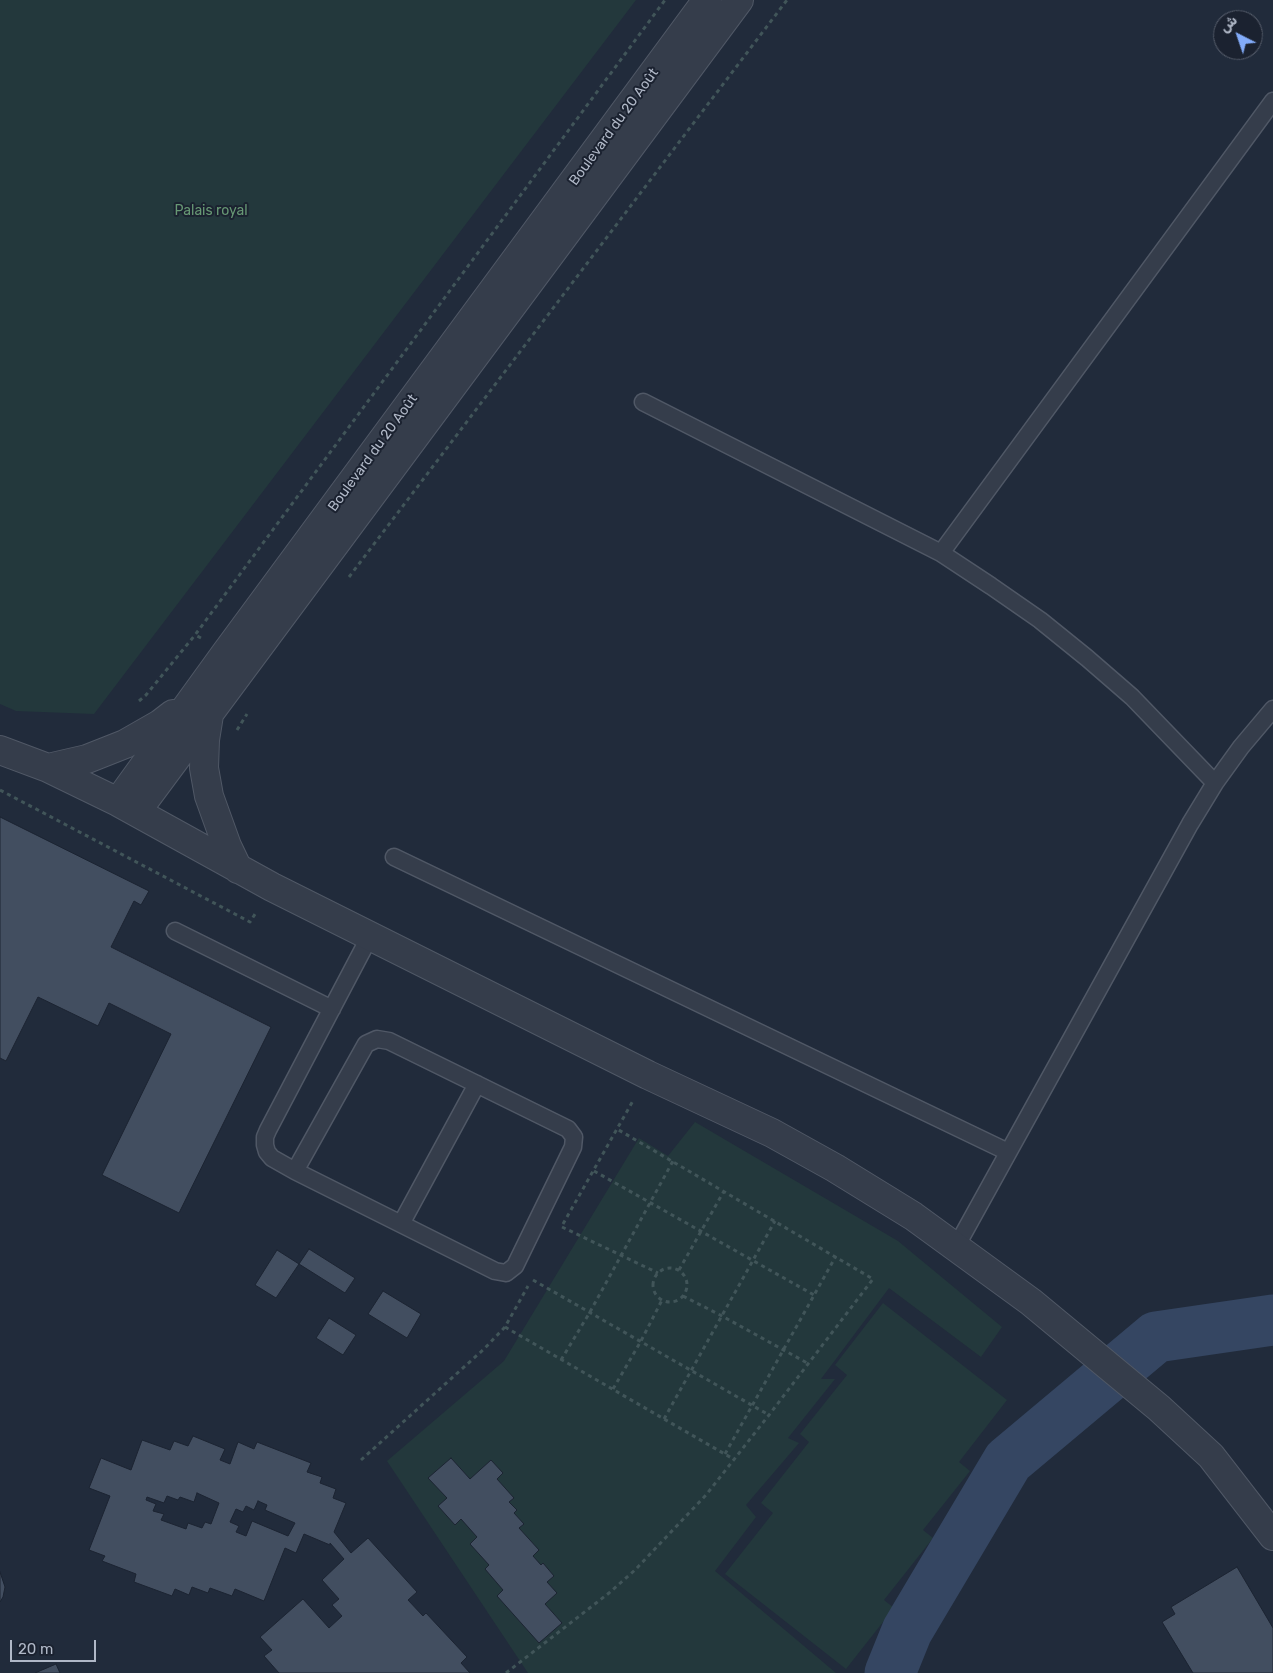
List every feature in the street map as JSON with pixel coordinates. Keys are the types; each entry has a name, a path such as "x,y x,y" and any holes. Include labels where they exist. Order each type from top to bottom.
{"street":[{"name":"Boulevard du 20 Août","path":"201,706 225,654 707,0"},
{"name":"Boulevard du 20 Août","path":"127,807 201,706 739,0"},
{"path":"48,768 87,759 125,744 160,724 201,706 205,740 204,768 209,796 238,870"},
{"path":"0,750 48,768 127,807 238,870 648,1075 772,1133 835,1168 914,1216 1031,1302 1159,1408 1211,1456 1273,1536"}],"lane":[{"path":"941,553 1273,101"},
{"path":"642,402 941,553 991,586 1040,620 1087,658 1132,698 1215,783"},
{"path":"956,1247 1185,832 1215,783 1273,709"},
{"path":"394,857 1008,1152"},
{"path":"175,931 332,1009"},
{"path":"295,1171 363,1050 372,1041 377,1039 389,1041 568,1129 574,1137 573,1147 515,1266 506,1272 500,1273 295,1171 272,1158 267,1152 265,1137 370,936"},
{"path":"401,1224 476,1084"}],"path":[{"path":"139,701 195,635 666,0"},
{"path":"344,583 787,0"},
{"path":"195,635 225,654"},
{"path":"506,1673 609,1593 635,1570 706,1495 735,1460 873,1279 617,1129"},
{"path":"561,1360 590,1312 673,1161"},
{"path":"594,1171 814,1294"},
{"path":"679,1270 724,1191"},
{"path":"664,1419 775,1221"},
{"path":"562,1227 658,1273"},
{"path":"725,1454 836,1256"},
{"path":"672,1268 679,1270 685,1275 687,1290 677,1301 662,1300 656,1295 653,1288 654,1280 658,1273 664,1269 672,1268"},
{"path":"532,1279 753,1404 769,1415"},
{"path":"683,1296 809,1364"},
{"path":"613,1389 662,1300"},
{"path":"505,1327 735,1460"}],"green space":[{"name":"Palais royal","path":"0,0 636,0 94,714 16,711 0,704"},
{"path":"695,1122 898,1241 1002,1327 981,1357 889,1288 821,1379 835,1379 788,1438 799,1443 746,1505 756,1517 715,1571 836,1673 528,1673 387,1461 504,1361 639,1138 668,1156"},
{"path":"883,1303 1007,1400 959,1462 970,1471 923,1530 933,1538 884,1600 894,1608 846,1669 725,1574 773,1513 761,1503 809,1442 800,1434 847,1375 835,1365"}],"building":[{"path":"0,817 149,891 141,905 134,901 111,947 271,1027 179,1213 102,1175 171,1034 109,1003 98,1026 38,997 6,1061 0,1058"},
{"path":"309,1249 355,1278 345,1293 299,1264"},
{"path":"277,1250 299,1264 276,1298 255,1285"},
{"path":"383,1291 421,1314 407,1338 368,1314"},
{"path":"329,1318 356,1335 343,1355 316,1338"},
{"path":"193,1436 225,1449 220,1460 230,1464 238,1442 254,1449 257,1442 311,1463 307,1472 322,1477 320,1483 336,1489 333,1498 346,1503 334,1532 351,1553 368,1538 417,1592 408,1600 423,1616 426,1613 467,1657 461,1663 470,1673 279,1673 264,1656 272,1650 260,1637 303,1599 329,1628 342,1616 332,1605 339,1599 322,1580 344,1559 330,1543 330,1545 304,1534 296,1553 285,1548 264,1601 235,1589 232,1596 210,1588 208,1593 192,1587 189,1595 175,1589 172,1596 134,1582 136,1574 102,1561 105,1556 89,1550 110,1496 89,1488 101,1458 131,1470 142,1440 170,1450 174,1441 188,1446","holes":["197,1493 219,1503 211,1524 205,1522 202,1528 188,1523 186,1529 161,1520 164,1514 153,1511 156,1504 146,1500 147,1497 164,1503 167,1496 178,1500 180,1497 194,1502","258,1501 267,1505 265,1510 295,1523 288,1536 252,1521 246,1536 236,1532 239,1526 230,1522 236,1509 243,1512 246,1506 254,1510"]},
{"path":"451,1458 470,1479 491,1460 503,1473 497,1479 514,1498 509,1502 517,1510 514,1513 524,1524 519,1528 539,1550 533,1556 541,1565 543,1563 554,1576 547,1582 557,1593 545,1604 562,1623 539,1643 497,1596 503,1590 485,1569 489,1565 470,1544 477,1537 461,1519 455,1525 438,1506 447,1498 428,1478"},
{"path":"1237,1567 1273,1628 1273,1673 1193,1673 1162,1622 1175,1614 1171,1607"},
{"path":"0,1572 5,1587 0,1602"},
{"path":"56,1664 60,1673 35,1673"}],"waterway":[{"path":"890,1673 907,1631 1008,1461 1156,1337 1273,1320"}]}
